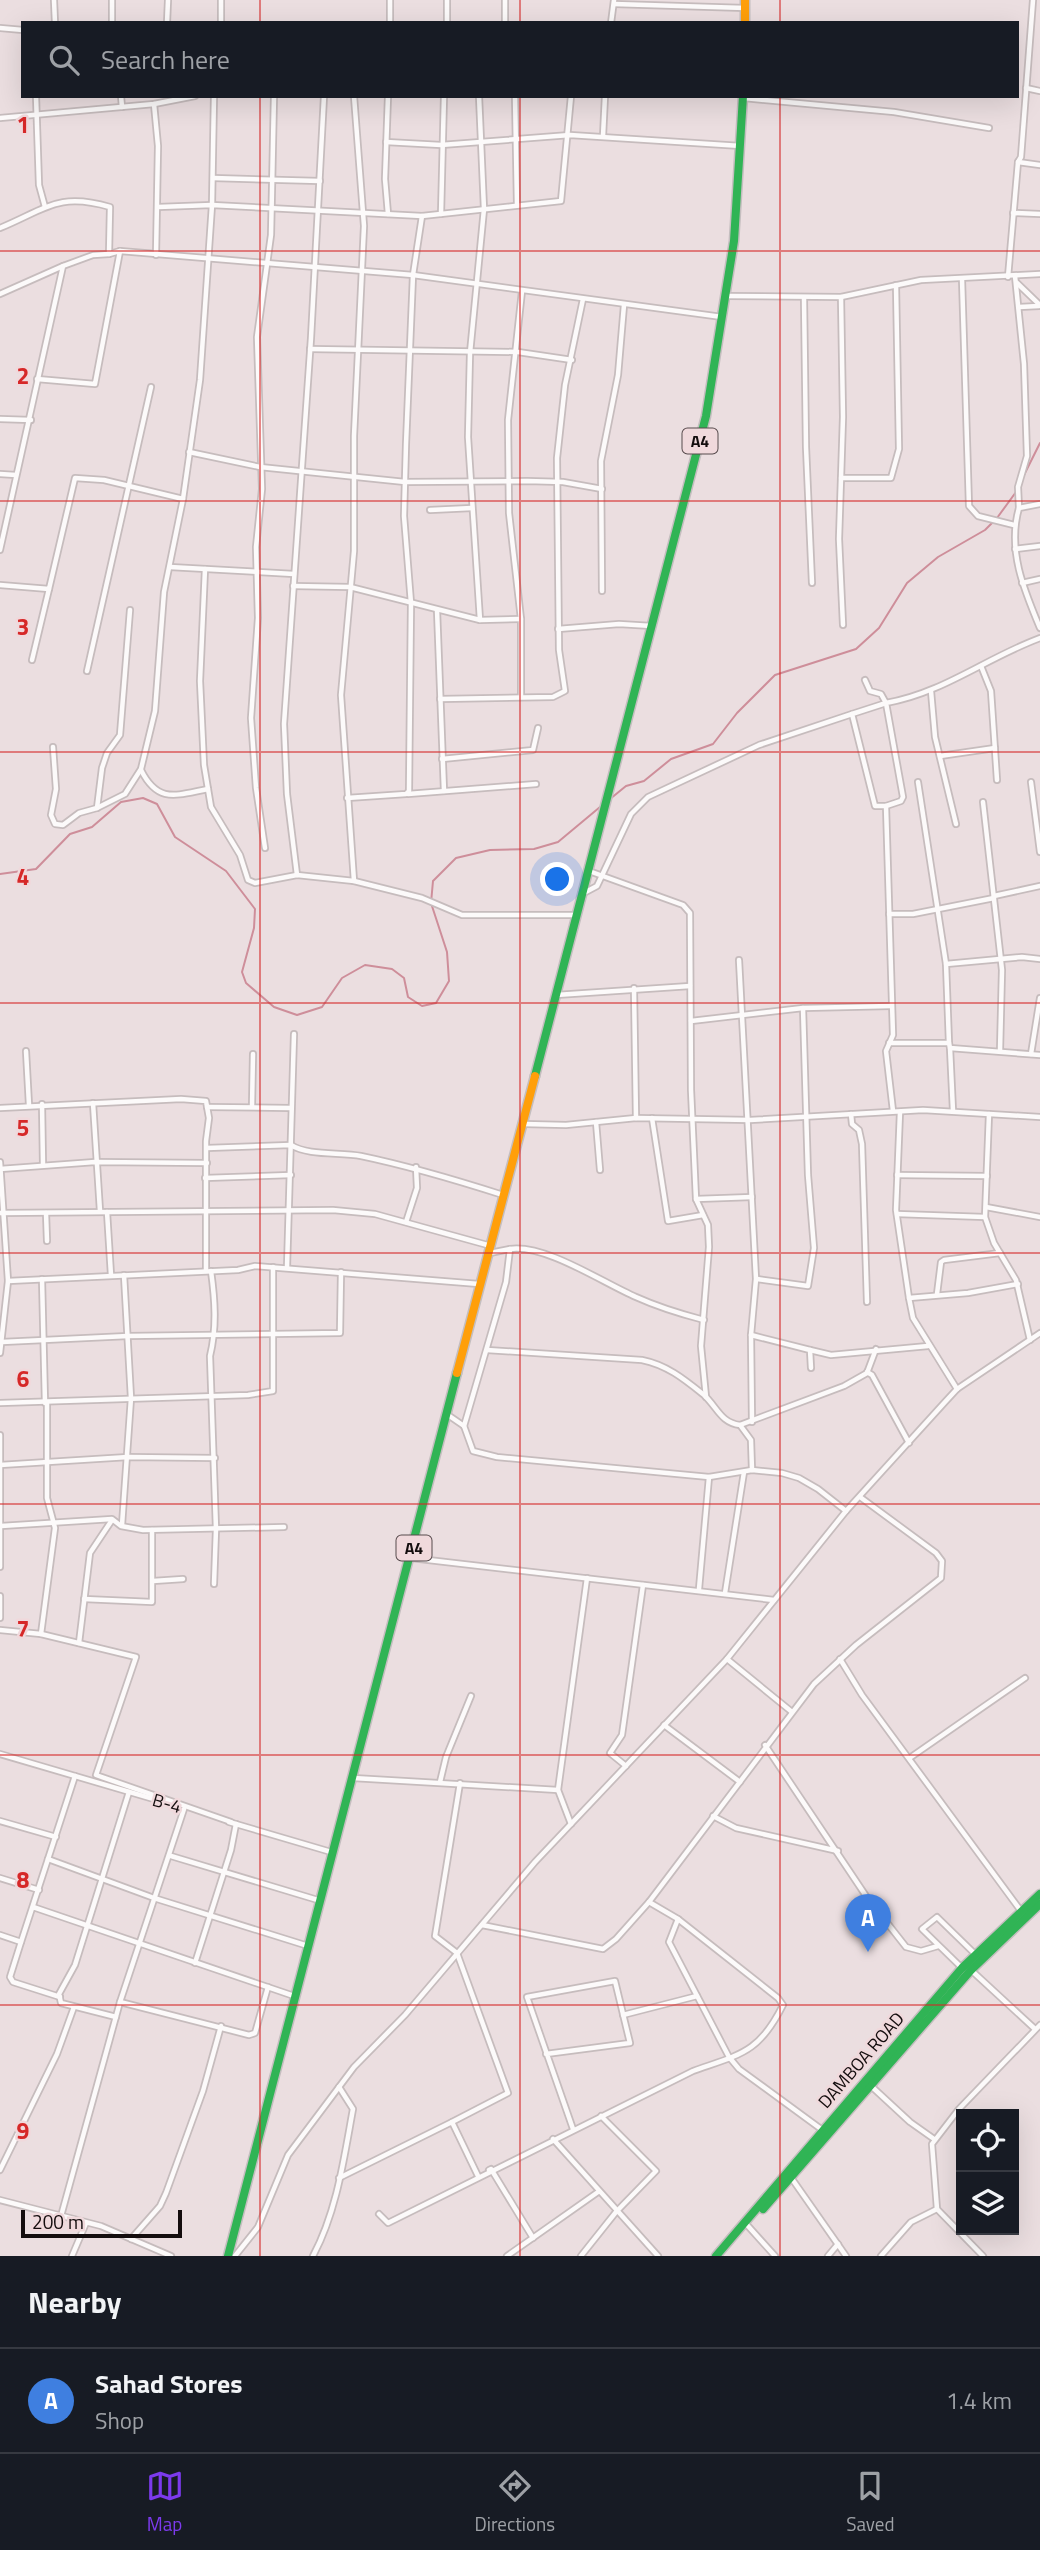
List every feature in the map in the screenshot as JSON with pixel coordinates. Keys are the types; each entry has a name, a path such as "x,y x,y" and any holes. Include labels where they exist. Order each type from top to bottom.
{"main road":[{"name":"A4","path":"228,2256 706,416 727,296 742,146 743,98"},
{"name":"DAMBOA ROAD","path":"722,2256 976,1955 1040,1894"},
{"name":"DAMBOA ROAD","path":"966,1968 1040,1903"},
{"name":"DAMBOA ROAD","path":"716,2256 789,2176 821,2129 868,2082"}],"street":[{"path":"54,0 55,21"},
{"path":"112,0 112,21"},
{"path":"167,21 168,0"},
{"path":"221,0 221,21"},
{"path":"390,0 390,21"},
{"path":"447,0 447,21"},
{"path":"505,0 505,21"},
{"path":"1008,277 1018,162 1021,157 1033,0"},
{"path":"611,21 614,2 745,4"},
{"path":"0,28 21,30"},
{"path":"1026,88 1040,91"},
{"path":"36,98 39,186 45,207"},
{"path":"121,98 122,107"},
{"path":"0,118 154,104 185,98"},
{"path":"53,747 56,789 52,822 63,825 79,813 97,808 125,794 141,769 155,711 164,592 183,499 200,380 212,205 215,98"},
{"path":"265,848 256,788 251,718 258,571 256,547 262,489 257,337 271,208 274,98"},
{"path":"297,875 287,794 284,724 303,471 324,98"},
{"path":"354,98 363,213 356,349 354,551 341,695 354,881"},
{"path":"388,98 388,214"},
{"path":"441,214 444,98"},
{"path":"479,98 484,209 470,353 470,482 480,620"},
{"path":"515,98 517,205"},
{"path":"158,207 212,205 422,216 561,201 571,98"},
{"path":"603,136 605,98"},
{"path":"753,98 894,112 989,128"},
{"path":"154,104 158,207 156,255"},
{"path":"386,142 442,145 569,135 742,146"},
{"path":"1018,162 1040,165"},
{"path":"213,178 320,181"},
{"path":"0,228 45,207 82,199 110,206 110,254"},
{"path":"1013,213 1040,214"},
{"path":"408,794 411,603 405,482 409,352 414,275 422,216"},
{"path":"37,379 94,384 120,251"},
{"path":"0,294 63,266 120,251 313,269 414,275 723,317"},
{"path":"0,550 2,530 31,420 37,379 63,266"},
{"path":"1016,280 1040,274"},
{"path":"727,296 841,297 896,285 1008,277 1016,280 1040,305"},
{"path":"962,279 968,506 978,516 1014,525"},
{"path":"1016,280 1027,456 1018,487 1019,508 1014,525 1015,549 1023,583 1040,628"},
{"path":"841,478 891,478 899,449 896,285"},
{"path":"521,696 521,619 515,584 508,482 508,420 518,352 522,290"},
{"path":"841,297 839,539 843,625"},
{"path":"804,298 806,447 812,583"},
{"path":"440,699 553,697 565,691 558,629 557,482 565,385 583,299"},
{"path":"602,591 601,461 618,375 624,305"},
{"path":"1019,307 1040,305"},
{"path":"310,349 518,352 572,360"},
{"path":"87,671 131,486 151,387"},
{"path":"0,419 31,420"},
{"path":"189,452 260,467 405,482 557,482 602,489"},
{"path":"0,474 16,475"},
{"path":"32,660 75,478 131,486 183,499"},
{"path":"1019,508 1040,504"},
{"path":"430,510 472,508"},
{"path":"1015,549 1040,546"},
{"path":"170,567 294,573"},
{"path":"205,569 200,681 204,765 211,807 240,855 248,880 255,883 297,875 354,881 422,898 462,915 576,915"},
{"path":"1023,583 1040,579"},
{"path":"0,585 49,589"},
{"path":"293,586 350,587 480,620 521,619"},
{"path":"97,808 102,768 107,753 120,735 130,610"},
{"path":"437,610 444,791"},
{"path":"558,629 620,624 652,626"},
{"path":"582,894 597,886 631,814 648,797 759,745 852,713 931,691 1009,650 1040,638"},
{"path":"981,666 990,691 996,780"},
{"path":"852,713 875,806 901,801 903,797 886,703 881,694 870,691 865,680"},
{"path":"931,691 940,756 956,824"},
{"path":"442,759 533,750 538,728"},
{"path":"940,756 995,748"},
{"path":"141,769 149,785 160,793 176,795 208,789"},
{"path":"918,782 946,964 953,1111"},
{"path":"1031,782 1040,852"},
{"path":"347,798 536,784"},
{"path":"983,802 1004,995 1000,1051"},
{"path":"886,806 893,1035 886,1051 893,1111"},
{"path":"589,870 683,905 690,913 692,1118 696,1199 708,1225 709,1247 701,1346 706,1397"},
{"path":"889,914 913,914 1040,886"},
{"path":"946,964 1000,959 1040,959"},
{"path":"739,960 740,1015 743,1021 750,1120 756,1279 751,1335 752,1422"},
{"path":"555,995 691,986"},
{"path":"634,988 636,1118"},
{"path":"1031,1054 1040,998"},
{"path":"691,1021 803,1008 891,1006"},
{"path":"756,1279 809,1285 814,1248 808,1175 803,1008"},
{"path":"287,1266 294,1034"},
{"path":"888,1043 1040,1055"},
{"path":"26,1051 29,1105"},
{"path":"252,1106 253,1054"},
{"path":"0,1108 181,1099 206,1101 206,1213 215,1335 211,1356 216,1529 214,1584"},
{"path":"93,1103 100,1211"},
{"path":"42,1104 43,1165"},
{"path":"207,1107 290,1108"},
{"path":"521,1124 636,1118 750,1120 893,1111 953,1111 1040,1117"},
{"path":"900,1112 897,1214 909,1298 914,1318 957,1389"},
{"path":"851,1114 852,1124 859,1130 862,1144 867,1302"},
{"path":"989,1114 985,1217 989,1232 1018,1284 1030,1340"},
{"path":"652,1118 668,1221 703,1215"},
{"path":"596,1122 600,1170"},
{"path":"206,1148 291,1145 297,1150 333,1151 416,1167 504,1195"},
{"path":"0,1169 95,1162 206,1163"},
{"path":"0,1163 1,1213 8,1281 0,1353"},
{"path":"406,1222 417,1188 416,1167"},
{"path":"205,1178 291,1175"},
{"path":"897,1175 988,1176"},
{"path":"696,1199 752,1197"},
{"path":"986,1207 1040,1217"},
{"path":"1,1213 206,1213 289,1208 375,1214 490,1250 523,1247 561,1261 635,1297 704,1320"},
{"path":"107,1212 111,1275"},
{"path":"46,1213 47,1241"},
{"path":"897,1214 985,1217"},
{"path":"464,1426 506,1282 510,1249"},
{"path":"937,1294 941,1262 944,1260 1001,1253"},
{"path":"8,1281 287,1266 480,1284"},
{"path":"0,1403 273,1391 273,1267"},
{"path":"2,1342 128,1336 341,1334 341,1272"},
{"path":"121,1526 131,1398 124,1275"},
{"path":"41,1634 54,1556 55,1528 47,1498 42,1279"},
{"path":"909,1298 993,1290 1018,1284"},
{"path":"235,2256 258,2227 288,2155 339,2087 570,1824 727,1659 846,1511 957,1389 1040,1333"},
{"path":"751,1335 831,1355 929,1346"},
{"path":"486,1350 642,1360 660,1364 706,1397 725,1421 740,1424 752,1422 844,1386 866,1371 876,1349"},
{"path":"810,1350 811,1368"},
{"path":"866,1371 872,1375 909,1443"},
{"path":"448,1414 464,1426 473,1451 497,1457 709,1477 751,1470 799,1478 846,1511"},
{"path":"740,1424 751,1440 751,1470"},
{"path":"0,1435 0,1567"},
{"path":"0,1465 128,1457 215,1458"},
{"path":"725,1593 744,1472"},
{"path":"699,1589 709,1477"},
{"path":"482,1925 603,1950 649,1902 765,1745 840,1659 941,1577 944,1569 936,1553 860,1497"},
{"path":"1,1527 52,1521 112,1519 121,1526 152,1530 284,1527"},
{"path":"79,1643 90,1553 112,1519"},
{"path":"84,1599 152,1601 152,1530"},
{"path":"411,1558 699,1589 774,1600"},
{"path":"570,1824 558,1790 587,1578"},
{"path":"153,1581 183,1580"},
{"path":"626,1766 610,1752 622,1735 643,1585"},
{"path":"0,1596 3,1630 41,1634 136,1657 96,1775 233,1823 223,1873 195,1963"},
{"path":"727,1659 792,1712"},
{"path":"840,1659 862,1695 911,1757 1021,1911"},
{"path":"911,1757 1025,1678"},
{"path":"440,1782 446,1757 471,1696"},
{"path":"664,1725 740,1782"},
{"path":"765,1745 866,1896 906,1947 921,1951 938,1946"},
{"name":"B-4","path":"0,1754 334,1853"},
{"path":"60,1997 13,1982 10,1977 75,1776"},
{"path":"353,1778 558,1790"},
{"path":"339,2178 508,2093 457,1953 435,1936 460,1783"},
{"path":"116,2017 61,2003 60,1997 75,1965 129,1792"},
{"path":"61,2216 120,2002 154,1898 171,1856 184,1808"},
{"path":"713,1816 736,1828 838,1851"},
{"path":"0,1821 56,1837"},
{"path":"171,1856 321,1901"},
{"path":"48,1859 154,1898 309,1946"},
{"path":"0,1878 39,1889"},
{"path":"379,2214 388,2223 491,2169 693,2071 746,2053 762,2039 783,2005 678,1919 649,1902"},
{"path":"33,1907 296,1996"},
{"path":"976,1955 937,1917 921,1931 1038,2027 934,2139 937,2209 983,2256"},
{"path":"678,1919 669,1942 729,2057 738,2069 821,2129"},
{"path":"0,1935 21,1942"},
{"path":"546,2054 629,2043 615,1981 527,1997 546,2054 573,2129"},
{"path":"120,2002 240,2033 255,2033 268,1987"},
{"path":"623,2015 697,1996"},
{"path":"0,2170 57,2054 74,2007"},
{"path":"131,2239 160,2206 166,2193 203,2091 221,2026"},
{"path":"868,2082 934,2139"},
{"path":"313,2256 324,2235 354,2109 339,2087"},
{"path":"581,2256 616,2212 656,2171 601,2116"},
{"path":"452,2122 478,2176 491,2169"},
{"path":"553,2139 658,2256"},
{"path":"491,2169 533,2238"},
{"path":"789,2176 846,2256"},
{"path":"506,2256 598,2192"},
{"path":"0,2200 86,2222 171,2256"},
{"path":"881,2256 911,2222 937,2209"},
{"path":"72,2256 86,2222"},
{"path":"748,2226 775,2256"},
{"path":"828,2256 838,2244"}],"waterway":[{"path":"1023,477 1040,443"},
{"path":"997,518 1016,492"},
{"path":"610,799 626,786 644,781 671,759 713,744 737,713 775,675 856,649 879,628 907,583 938,557 985,530 993,522"},
{"path":"0,874 36,869 70,834 92,827 121,802 143,798 157,804 175,837 226,871 255,909 254,928 242,972 246,983 274,1007 297,1015 322,1007 342,978 365,965 392,969 404,978 408,997 422,1006 436,1003 449,981 447,952 431,903 433,881 456,858 490,850 534,849 558,842 600,807"}],"traffic: fast":[{"path":"535,1076 706,416 734,241 743,98"},
{"path":"228,2256 457,1373"},
{"path":"716,2256 962,1968 1040,1894"},
{"path":"763,2209 971,1970 1040,1904"}],"traffic: slow":[{"path":"745,0 745,21"},
{"path":"457,1373 535,1076"}],"place":[{"name":"Sahad Stores","path":"868,1952"}]}
